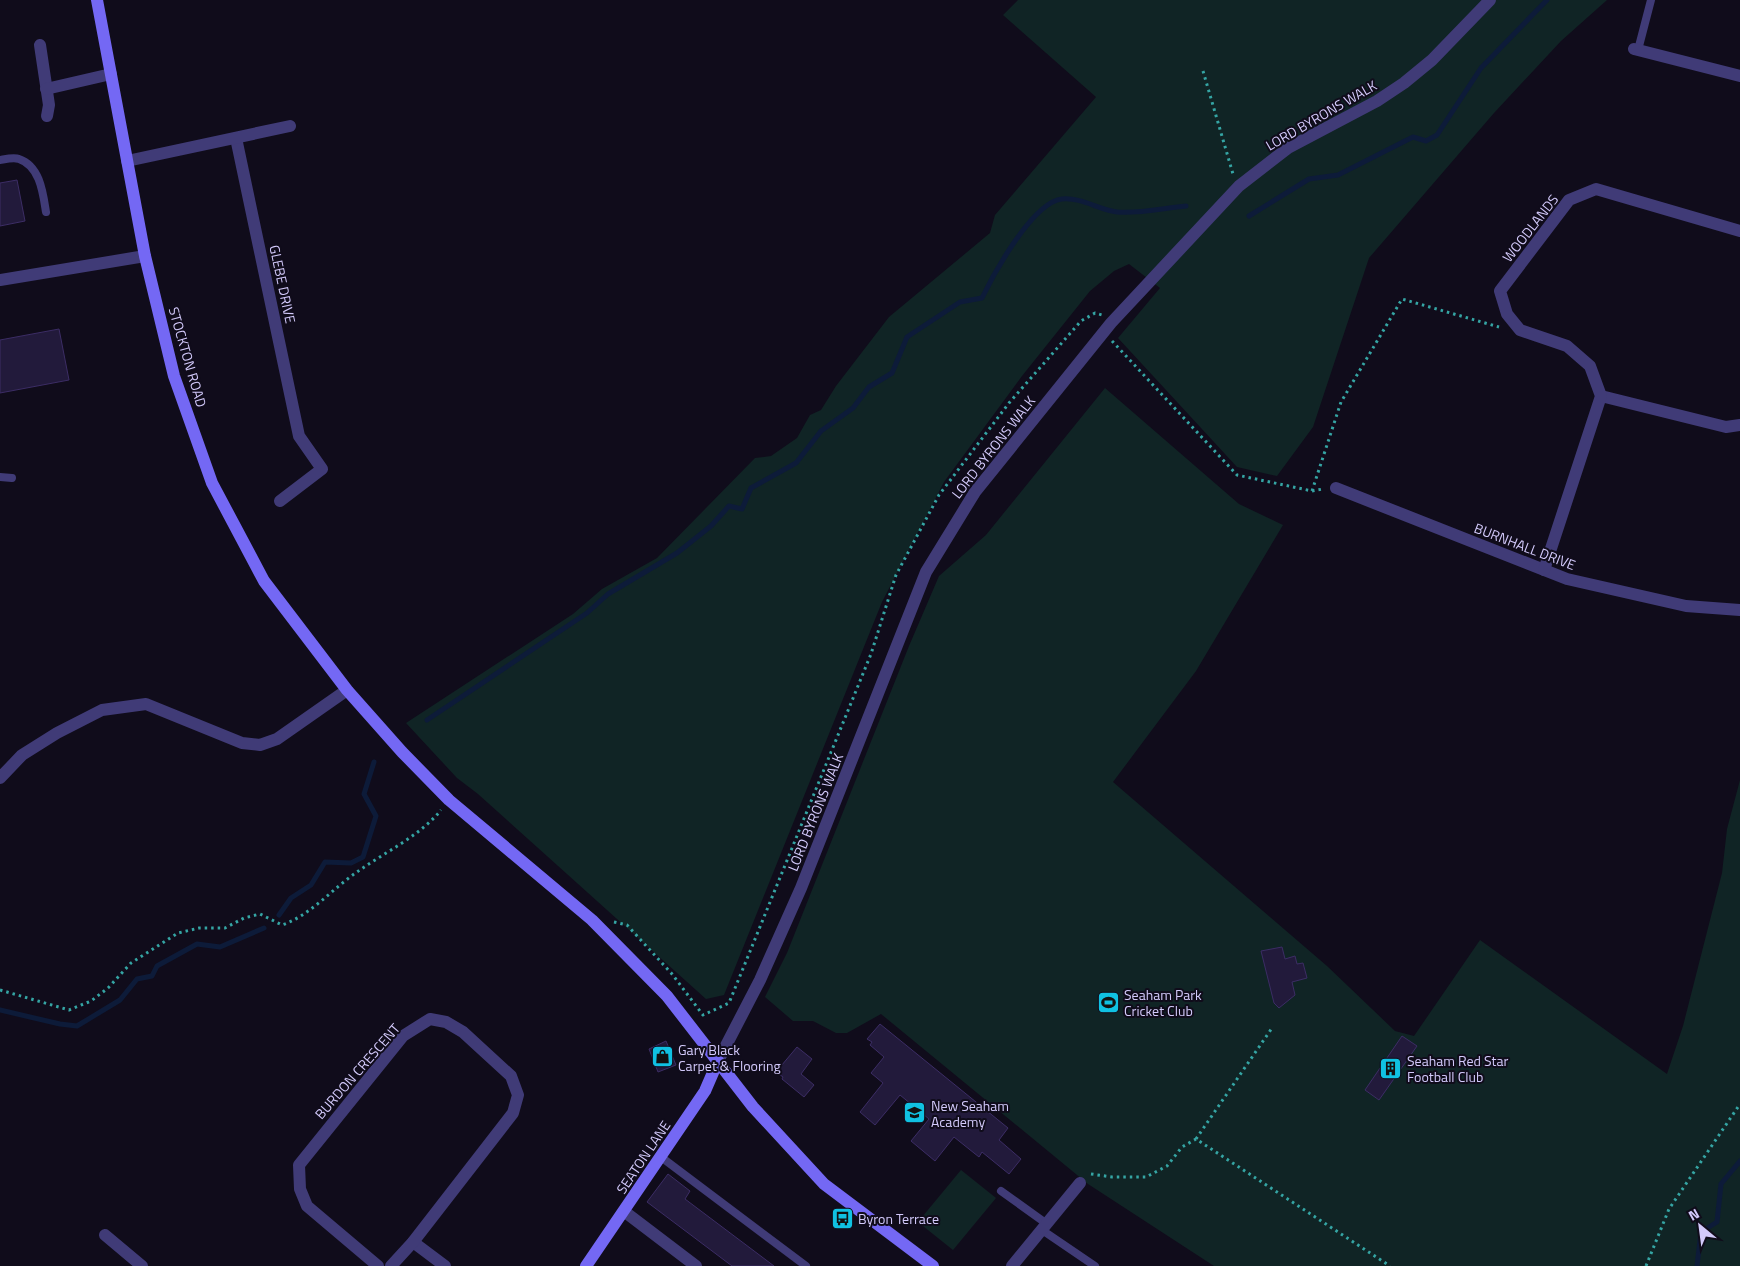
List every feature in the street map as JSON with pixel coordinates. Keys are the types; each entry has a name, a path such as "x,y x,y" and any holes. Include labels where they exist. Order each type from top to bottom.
{"main road":[{"name":"STOCKTON ROAD","path":"97,0 145,256 174,376 212,483 264,581 347,690 363,708 449,800 592,920 667,996 753,1107 824,1184 933,1266"},
{"name":"SEATON LANE","path":"586,1266 625,1212 705,1091 718,1061"}],"street":[{"name":"LORD BYRONS WALK","path":"718,1061 760,980 801,888 926,572 974,492 1111,323 1239,186 1288,148 1377,102 1404,83 1432,60 1490,0"},
{"path":"40,46 49,105 46,116"},
{"path":"1636,49 1740,76"},
{"path":"46,89 111,74"},
{"path":"127,160 290,126"},
{"name":"GLEBE DRIVE","path":"236,138 300,436 322,469 280,501"},
{"name":"WOODLANDS","path":"1514,323 1507,314 1500,291 1569,200 1596,189 1740,231"},
{"path":"0,280 145,256"},
{"path":"1514,323 1520,330 1567,346 1590,366 1601,396 1544,570"},
{"path":"1601,396 1726,427 1740,425"},
{"name":"BURNHALL DRIVE","path":"1336,488 1567,579 1686,606 1740,610"},
{"path":"0,778 22,755 57,733 102,710 146,704 242,743 260,745 277,739 347,690"},
{"name":"BURDON CRESCENT","path":"378,1266 307,1206 300,1189 299,1165 403,1036 430,1019 446,1022 463,1032 511,1076 518,1095 513,1113 413,1242 391,1266"},
{"path":"1012,1266 1080,1183"},
{"path":"625,1212 696,1266"},
{"path":"105,1234 138,1265"},
{"path":"413,1242 444,1266"}],"lane":[{"path":"1636,49 1651,0"},
{"path":"0,160 18,158 31,165 41,184 46,212"},
{"path":"0,476 12,478"},
{"path":"661,1157 806,1266"},
{"path":"1001,1191 1095,1266"}],"path":[{"path":"1203,71 1228,164 1239,186"},
{"path":"1312,490 1341,402 1402,299 1506,330 1514,323"},
{"path":"1111,323 1116,328 1110,339 1237,475 1312,490 1336,488"},
{"path":"0,990 69,1010 91,1002 108,988 131,963 178,933 200,928 225,928 244,918 260,914 282,925 295,921 356,872 431,822 449,800"},
{"path":"592,920 627,925 672,974 703,1015"},
{"path":"1080,1183 1088,1174 1112,1178 1146,1177 1167,1166 1182,1147 1196,1139 1272,1028"},
{"path":"1646,1266 1669,1209 1740,1104"},
{"path":"1196,1139 1390,1266"}],"green space":[{"path":"1018,0 1607,0 1561,41 1494,113 1369,258 1313,427 1277,476 1237,467 1118,338 1160,288 1129,264 1114,271 1090,291 1022,376 944,482 882,602 724,995 706,999 478,794 457,778 406,723 573,614 602,589 657,558 755,458 771,456 797,438 810,415 821,410 836,386 889,317 990,233 995,215 1096,97 1003,15"},
{"path":"1105,388 1239,504 1283,525 1196,671 1113,782 1327,966 1395,1031 1414,1036 1480,940 1667,1074 1683,1026 1722,873 1727,829 1740,780 1740,1266 1214,1266 1088,1184 881,1014 847,1033 836,1033 813,1021 793,1021 765,997 787,953 909,646 939,576 986,535"},
{"path":"961,1170 996,1198 953,1250 918,1222"}],"building":[{"path":"17,180 25,221 0,226 0,183"},
{"path":"59,329 69,380 0,393 0,340"},
{"path":"1282,947 1285,959 1295,956 1297,964 1303,963 1307,978 1292,982 1295,995 1279,1008 1274,1003 1261,951"},
{"path":"880,1024 1008,1128 999,1140 1021,1159 1009,1174 982,1152 979,1157 954,1137 935,1161 911,1141 929,1119 900,1095 875,1125 860,1112 883,1083 871,1073 884,1057 870,1045 872,1042 867,1039"},
{"name":"Seaham Red Star Football Club","path":"1402,1036 1417,1046 1379,1100 1365,1090"},
{"name":"Gary Black Carpet & Flooring","path":"666,1041 676,1065 658,1072 649,1049"},
{"path":"797,1047 812,1059 801,1074 814,1085 804,1097 776,1072"},
{"path":"668,1174 690,1191 685,1199 774,1266 732,1266 647,1202"}],"waterway":[{"path":"1249,216 1309,179 1338,175 1413,137 1426,141 1437,135 1481,68 1547,0"},
{"path":"427,720 587,613 608,594 677,553 711,526 729,506 742,509 751,488 796,463 821,431 853,408 869,387 892,373 907,337 960,302 982,298 995,272 1016,240 1039,212 1051,203 1062,199 1069,199 1117,212 1143,212 1186,206"},
{"path":"279,915 291,898 311,885 325,862 351,863 363,857 376,816 364,794 374,762"},
{"path":"0,1010 60,1024 77,1026 120,1000 137,979 152,976 157,966 197,944 220,947 264,928"},
{"path":"1697,1266 1701,1232 1717,1222 1721,1184 1740,1161"}],"place":[{"name":"Seaham Park Cricket Club","path":"1108,1002"},
{"name":"Gary Black Carpet & Flooring","path":"662,1057"},
{"name":"Seaham Red Star Football Club","path":"1391,1068"},
{"name":"New Seaham Academy","path":"915,1113"},
{"name":"Byron Terrace","path":"842,1218"}]}
